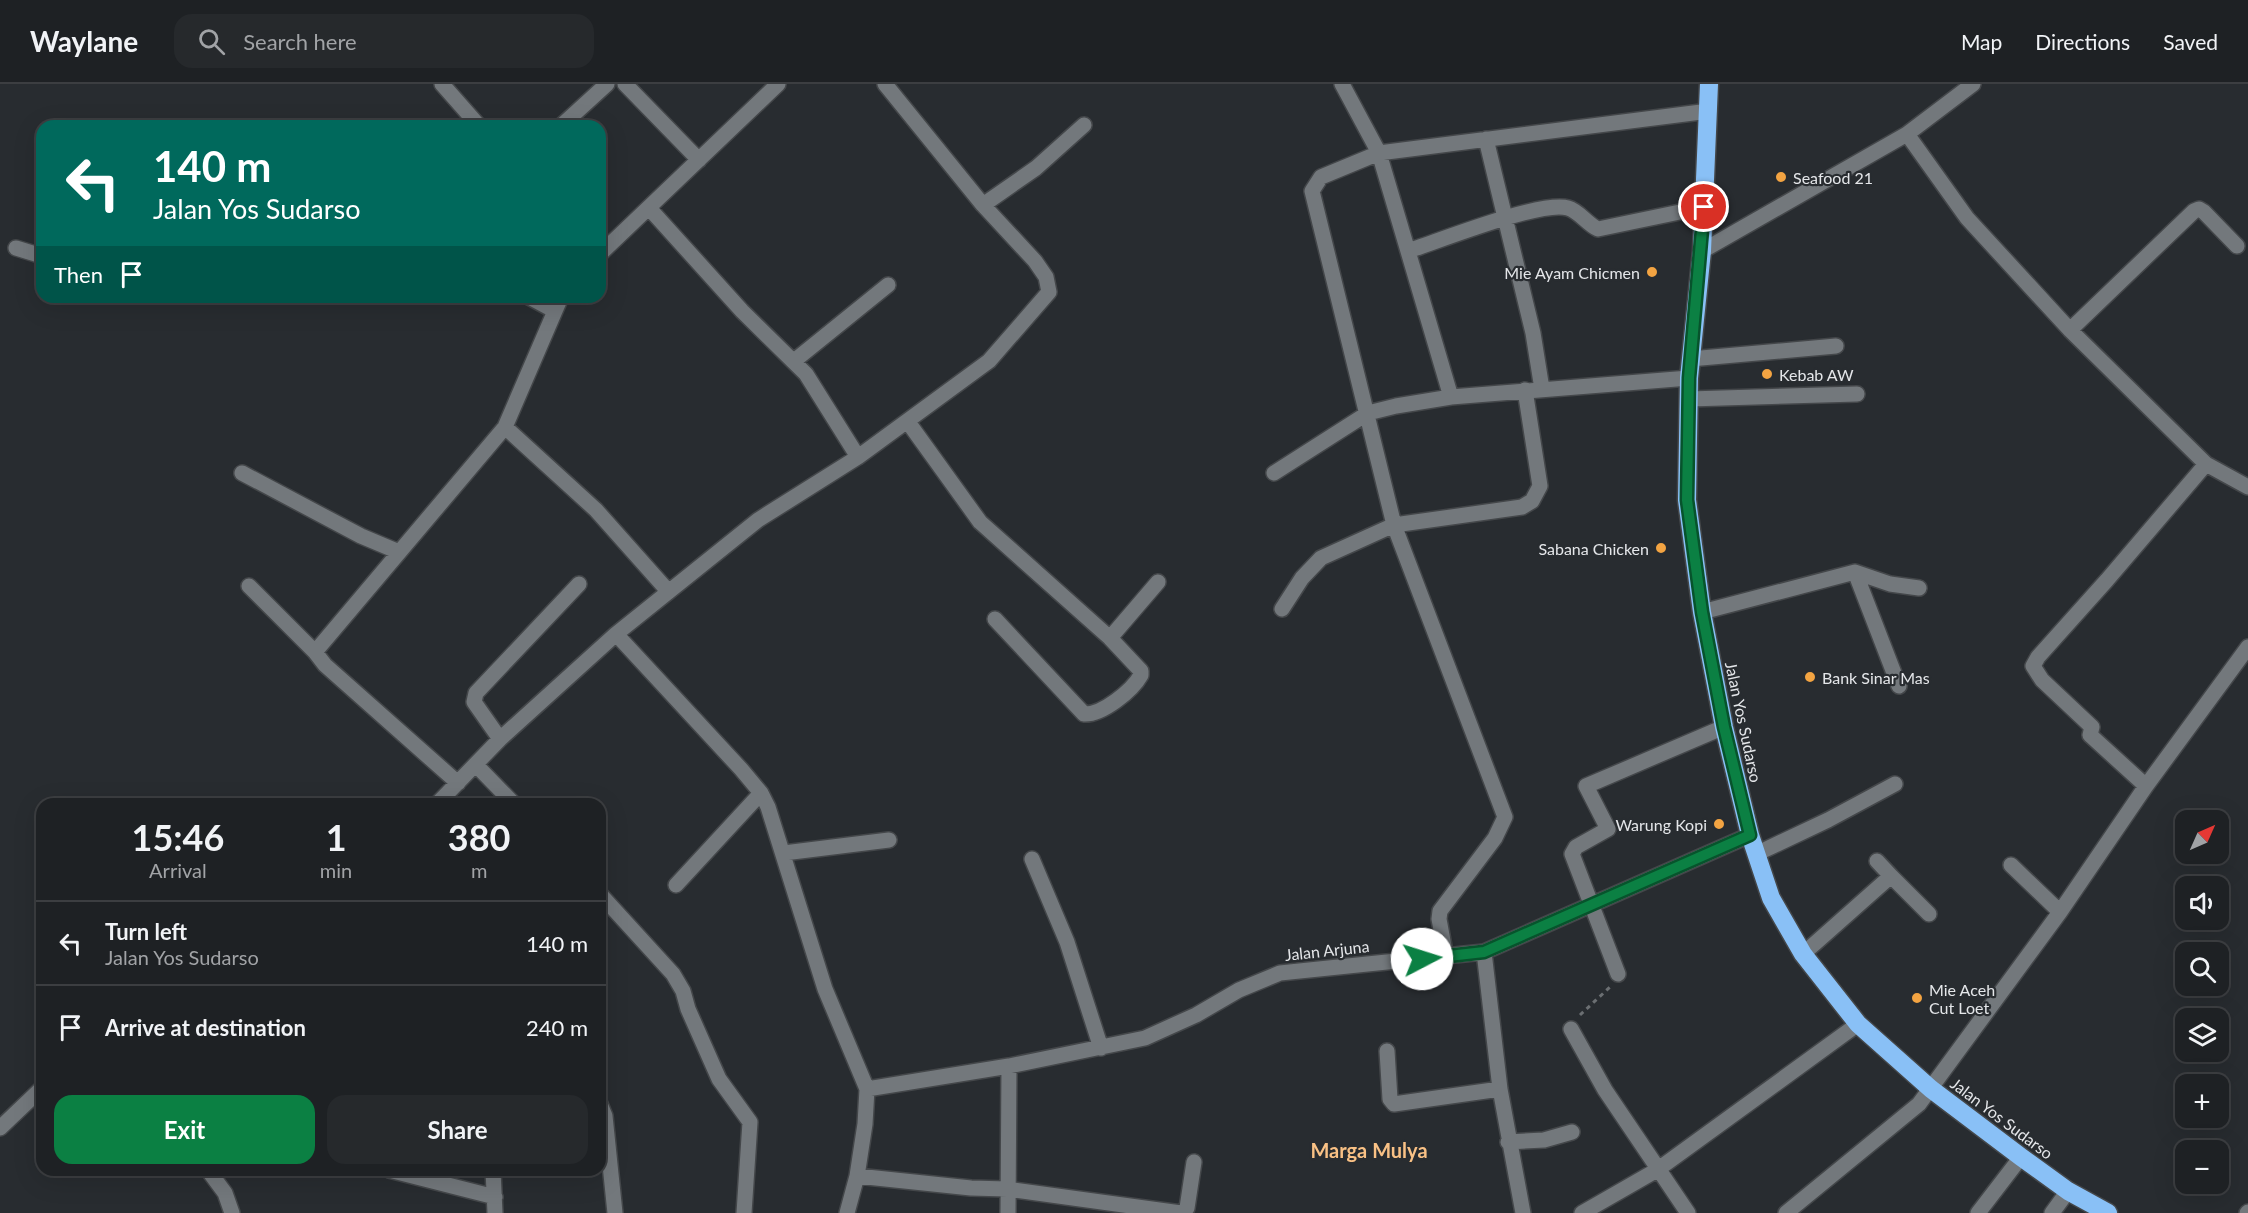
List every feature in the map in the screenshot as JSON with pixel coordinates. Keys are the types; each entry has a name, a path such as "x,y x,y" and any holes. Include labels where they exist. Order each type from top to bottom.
{"highway":[{"name":"Jalan Yos Sudarso","path":"1709,84 1702,251 1690,359 1687,500 1702,612 1724,727 1750,835 1771,898 1803,954 1858,1024 1931,1089 2020,1157 2068,1191 2108,1213"}],"street":[{"path":"442,84 474,120"},
{"path":"625,84 699,160"},
{"path":"606,248 778,84"},
{"path":"1342,84 1379,153 1451,397"},
{"path":"1702,251 1907,134 1973,84"},
{"path":"443,798 500,739 616,634 758,520 858,457 989,361 1049,292 1046,277 1041,269 983,205 888,85"},
{"path":"567,120 599,87"},
{"path":"1446,957 1439,919 1440,910 1495,838 1505,817 1394,525 1312,191 1321,177 1379,153 1709,111"},
{"path":"983,205 1036,168 1084,125"},
{"path":"1907,134 1967,218 2070,330 2206,464 2248,487"},
{"path":"1486,139 1533,333 1542,389"},
{"path":"1408,251 1505,218 1565,207 1598,229 1704,207"},
{"path":"649,208 742,310 794,361 819,393 858,457"},
{"path":"2070,330 2194,211 2199,209 2204,212 2238,246"},
{"path":"16,248 36,254"},
{"path":"794,361 888,285"},
{"path":"539,303 555,312"},
{"path":"315,652 505,427 559,303"},
{"path":"1690,359 1836,346"},
{"path":"1274,474 1368,413 1451,397 1689,378"},
{"path":"1282,609 1302,578 1321,558 1394,525 1522,507 1532,501 1539,486 1525,390"},
{"path":"1689,399 1857,394"},
{"path":"908,422 980,522 1110,638 1141,671 1141,675 1134,685 1102,709 1093,714 1084,714 995,619"},
{"path":"505,427 596,510 668,591"},
{"path":"2146,786 2090,735 2092,727 2042,680 2033,666 2038,657 2108,580 2206,464"},
{"path":"243,473 361,536 399,552"},
{"path":"1702,612 1856,572 1890,584 1919,588"},
{"path":"1856,572 1899,686"},
{"path":"1110,638 1158,582"},
{"path":"500,739 474,702 476,693 579,584"},
{"path":"249,586 315,652 325,665 458,783"},
{"path":"616,634 761,793 784,853 825,989 867,1089 857,1176 847,1213"},
{"path":"1786,1213 1912,1111 1931,1089 2060,912 2146,786 2248,647"},
{"path":"1618,974 1572,850 1608,828 1586,786 1724,727"},
{"path":"476,765 508,798"},
{"path":"1756,854 1828,820 1895,784"},
{"path":"676,885 761,793"},
{"name":"Jalan Arjuna","path":"867,1089 1009,1066 1145,1038 1171,1028 1239,990 1280,973 1484,952 1750,835"},
{"path":"784,853 889,840"},
{"path":"1032,859 1067,942 1101,1048"},
{"path":"1876,861 1929,914"},
{"path":"2011,865 2060,912"},
{"path":"1803,954 1891,876"},
{"path":"606,901 673,974 683,991 688,1009 719,1079 750,1122 744,1213"},
{"path":"1484,952 1500,1089 1523,1213"},
{"path":"1582,1213 1658,1170 1858,1024"},
{"path":"1571,1029 1595,1074 1688,1213"},
{"path":"1387,1051 1390,1099 1394,1104 1500,1089"},
{"path":"1008,1213 1009,1066"},
{"path":"0,1128 36,1094"},
{"path":"606,1126 615,1213"},
{"path":"1508,1142 1544,1140 1572,1132"},
{"path":"1978,1213 2020,1157"},
{"path":"857,1176 971,1188 1007,1189 1182,1213 1187,1208 1194,1162"},
{"path":"212,1176 225,1193 232,1213"},
{"path":"413,1176 495,1197"},
{"path":"493,1176 495,1213"},
{"path":"2052,1213 2068,1191"}],"path":[{"path":"1571,1029 1573,1022 1617,980 1618,974"}],"place":[{"name":"Seafood 21","path":"1781,177"},
{"name":"Mie Ayam Chicmen","path":"1652,272"},
{"name":"Kebab AW","path":"1767,374"},
{"name":"Sabana Chicken","path":"1661,548"},
{"name":"Bank Sinar Mas","path":"1810,677"},
{"name":"Warung Kopi","path":"1719,824"},
{"name":"Mie Aceh Cut Loet","path":"1917,998"}],"district":[{"name":"Marga Mulya","path":"1369,1150"}],"route":[{"path":"1422,959 1484,952 1750,835 1724,727 1702,612 1687,500 1689,378 1702,251 1704,207"}]}
